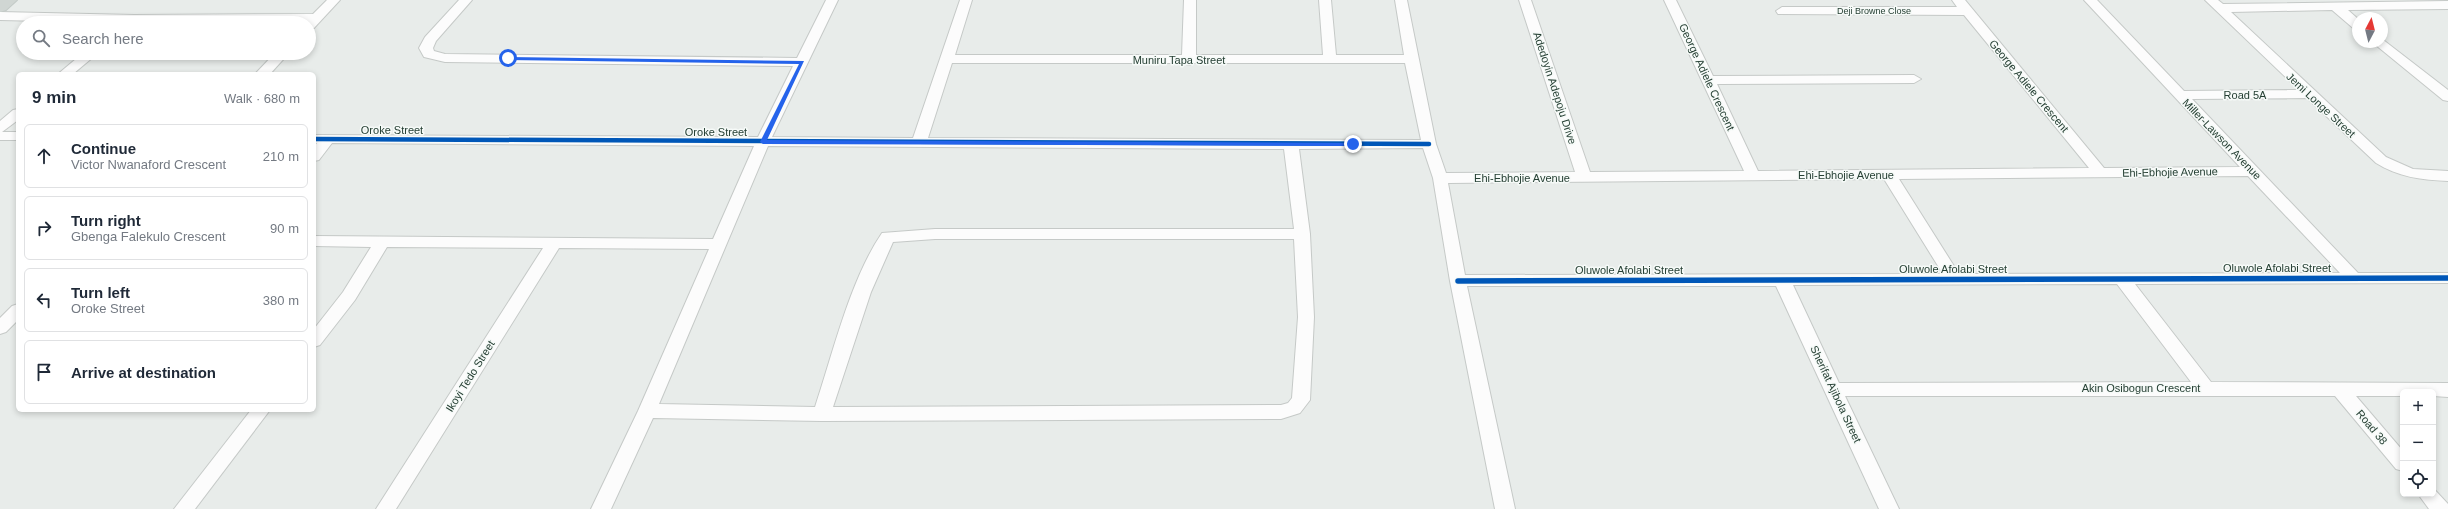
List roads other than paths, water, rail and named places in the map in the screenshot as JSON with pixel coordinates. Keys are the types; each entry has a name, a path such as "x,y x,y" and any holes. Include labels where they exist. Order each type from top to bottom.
{"main road":[{"path":"0,7 9,0"}],"street":[{"path":"316,18 334,0"},
{"path":"466,0 430,40 426,48 429,54 445,58 802,62"},
{"path":"601,509 647,411 763,142 832,0"},
{"path":"919,143 966,0"},
{"path":"1188,61 1190,0"},
{"path":"1325,0 1330,60"},
{"path":"1401,0 1411,59 1430,144 1440,178 1458,281 1505,509"},
{"name":"Adedoyin Adepoju Drive","path":"1525,0 1584,177"},
{"name":"George Adiele Crescent","path":"1670,0 1753,175"},
{"name":"George Adiele Crescent","path":"1958,0 2100,172"},
{"name":"Miller-Lawson Avenue","path":"2090,0 2354,278"},
{"path":"2216,4 2336,7 2448,5"},
{"name":"Jemi Longe Street","path":"2216,4 2309,94 2391,167 2412,175 2448,176"},
{"path":"2336,7 2352,20"},
{"name":"Deji Browne Close","path":"1782,11 1967,11"},
{"path":"0,16 16,17"},
{"path":"2387,48 2445,93"},
{"name":"Muniru Tapa Street","path":"946,59 1188,61 1411,59"},
{"path":"67,72 82,60"},
{"path":"264,72 275,60"},
{"path":"1708,80 1914,79"},
{"name":"Road 5A","path":"2180,95 2309,94"},
{"path":"0,128 16,115"},
{"path":"0,136 16,136"},
{"path":"316,152 321,139"},
{"name":"Oroke Street","path":"321,139 1291,145 1430,144"},
{"path":"647,411 822,414 1281,412 1294,408 1301,400 1306,317 1302,234 1291,145"},
{"name":"Ehi-Ebhojie Avenue","path":"1440,178 2252,171"},
{"path":"1889,174 1954,279"},
{"path":"822,414 872,268 883,241 888,237 935,234 1302,234"},
{"path":"316,241 720,244"},
{"path":"316,338 349,296 382,242"},
{"name":"Ikoyi Tedo Street","path":"386,509 554,242"},
{"name":"Oluwole Afolabi Street","path":"1458,281 2448,278"},
{"path":"2122,279 2206,388"},
{"name":"Sherifat Ajibola Street","path":"1782,280 1889,509"},
{"path":"0,328 16,312"},
{"name":"Akin Osibogun Crescent","path":"1833,390 2206,388 2448,390"},
{"name":"Road 38","path":"2341,390 2400,461"},
{"path":"184,509 259,412"},
{"path":"2431,497 2441,509"}]}
